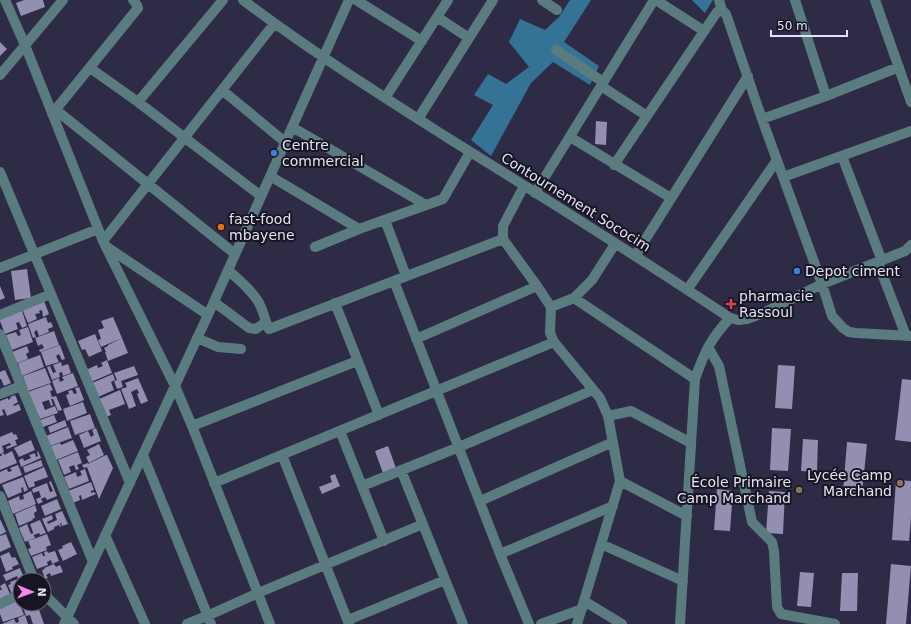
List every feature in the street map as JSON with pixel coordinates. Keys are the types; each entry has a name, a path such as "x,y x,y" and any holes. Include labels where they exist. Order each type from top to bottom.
{"street":[{"path":"5,0 54,112 104,243 175,386 192,426 270,624"},
{"path":"0,75 64,0"},
{"path":"54,112 138,8 138,5 133,0"},
{"path":"138,102 223,0"},
{"name":"Contournement Sococim","path":"243,0 274,24 323,57 730,318"},
{"path":"52,603 68,622 105,535 214,302 349,0"},
{"path":"356,0 422,41"},
{"path":"386,98 448,0"},
{"path":"418,119 493,0"},
{"path":"542,0 557,10"},
{"path":"535,192 655,0 704,31"},
{"path":"719,0 722,11 726,14 832,316 843,328 850,332 908,336 842,156"},
{"path":"795,0 826,96"},
{"path":"875,0 911,102"},
{"path":"614,165 717,12 722,11"},
{"path":"437,17 469,38"},
{"path":"104,243 148,184 274,24"},
{"path":"556,50 647,116"},
{"path":"762,119 826,96 899,67"},
{"path":"90,68 138,102 261,196"},
{"path":"635,256 748,76"},
{"path":"222,90 285,142"},
{"path":"54,112 148,184 235,254"},
{"path":"292,126 426,205"},
{"path":"783,177 911,131"},
{"path":"570,137 614,165 671,198"},
{"path":"314,247 359,229 444,199 470,152"},
{"path":"688,290 777,160"},
{"path":"0,172 130,483"},
{"path":"270,176 359,229"},
{"path":"524,186 503,226 503,239 551,306 550,333 554,342 600,398 608,416 620,481 577,624"},
{"path":"384,220 406,276"},
{"path":"0,268 98,229"},
{"path":"228,270 255,297 260,305 269,328 503,239"},
{"path":"104,243 208,315"},
{"path":"551,306 574,298 592,280 615,244"},
{"path":"680,624 695,379 708,347 717,333 730,318 742,320 763,313 822,284 905,251 911,245"},
{"path":"394,281 500,554 529,624"},
{"path":"416,339 537,286"},
{"path":"0,315 51,294"},
{"path":"574,298 695,379"},
{"path":"214,302 249,328 256,329 266,322"},
{"path":"335,303 379,415"},
{"path":"0,334 93,562"},
{"path":"197,338 218,347 241,349"},
{"path":"214,484 554,342"},
{"path":"708,347 720,366 752,522 772,542 774,551 776,607 781,614 835,624"},
{"path":"192,426 357,361"},
{"path":"0,394 21,386"},
{"path":"362,486 459,447 593,390"},
{"path":"608,416 631,411 691,443"},
{"path":"340,431 384,540"},
{"path":"480,501 613,442"},
{"path":"143,455 209,620"},
{"path":"282,455 349,622 445,580"},
{"path":"401,470 463,624"},
{"path":"620,481 687,516"},
{"path":"0,496 31,572"},
{"path":"500,554 613,506"},
{"path":"187,624 209,620 258,593 423,524"},
{"path":"105,535 145,624"},
{"path":"601,544 683,581"},
{"path":"0,604 12,598"},
{"path":"540,624 583,605 622,624"}],"water":[{"path":"570,0 591,0 564,42 599,66 590,85 553,62 531,83 491,156 471,140 493,105 474,95 488,74 506,84 529,67 509,42 520,19 545,30 559,17"},
{"path":"692,0 713,0 705,13"}],"building":[{"path":"24,0 43,0 45,7 21,16 16,3"},
{"path":"0,42 7,49 0,56"},
{"path":"596,121 607,122 606,145 595,144"},
{"path":"27,269 31,298 15,300 11,271"},
{"path":"0,286 5,298 0,300"},
{"path":"44,301 49,314 43,317 42,310 39,311 40,313 35,314 37,319 28,323 22,309"},
{"path":"21,308 27,326 22,328 19,322 16,323 18,329 5,334 0,321 0,316"},
{"path":"46,317 48,323 51,322 53,327 48,329 49,332 39,336 37,330 34,332 36,337 33,338 28,324"},
{"path":"113,317 122,338 101,347 98,340 101,339 98,330 104,328 101,321"},
{"path":"28,327 33,342 12,350 6,335 16,332 18,336 21,335 19,330"},
{"path":"54,331 59,345 40,352 39,350 44,348 42,344 38,346 35,338"},
{"path":"95,334 102,351 89,357 85,349 82,350 78,341"},
{"path":"122,338 128,353 108,361 104,348"},
{"path":"60,345 65,359 62,360 59,354 56,356 59,362 46,366 41,352"},
{"path":"27,346 29,352 26,354 28,359 17,363 12,352"},
{"path":"40,355 44,367 22,376 18,363"},
{"path":"107,360 112,373 91,382 86,370 97,365 98,368 103,366 101,363"},
{"path":"61,362 62,366 68,364 71,373 63,376 62,372 59,373 60,377 52,380 47,367 50,366 53,373 56,372 53,365"},
{"path":"778,365 795,366 792,409 775,408"},
{"path":"134,366 138,375 121,381 123,387 117,389 114,381 117,380 114,373"},
{"path":"45,368 51,383 28,391 23,376"},
{"path":"5,370 11,383 4,386 0,379 0,372"},
{"path":"73,373 78,386 57,394 52,381 59,378 60,382 64,380 62,377"},
{"path":"113,374 115,380 111,382 114,390 98,397 92,383"},
{"path":"138,378 148,401 141,404 137,394 139,393 137,389 131,392 136,406 129,409 121,389 127,387 125,383"},
{"path":"902,379 911,380 911,442 895,440"},
{"path":"50,384 53,390 50,391 52,397 56,396 62,410 58,411 53,399 51,399 53,405 51,406 49,400 42,402 45,410 55,406 58,413 40,419 28,392"},
{"path":"79,387 84,400 70,406 66,395 69,394 68,391 72,390 74,394 77,393 75,388"},
{"path":"120,390 125,404 109,410 111,415 106,417 99,399"},
{"path":"15,395 18,402 13,405 19,404 21,410 7,416 4,409 2,410 4,415 0,416 0,401 8,398 8,400 11,398 10,397"},
{"path":"83,402 87,413 67,421 63,409"},
{"path":"90,414 95,428 75,435 70,421"},
{"path":"54,415 57,422 43,427 40,420"},
{"path":"65,420 67,426 50,433 48,427"},
{"path":"68,427 72,438 50,446 46,436"},
{"path":"96,428 101,441 84,448 79,435 88,431 91,437 94,435 92,430"},
{"path":"772,428 791,429 788,471 770,470"},
{"path":"12,432 14,435 16,434 18,439 15,440 17,445 7,449 6,447 11,445 10,443 2,446 4,452 0,454 0,437"},
{"path":"803,439 818,440 817,472 801,471"},
{"path":"31,440 35,450 19,457 14,448"},
{"path":"73,440 78,451 56,460 51,446 60,443 61,445"},
{"path":"847,442 867,444 862,493 843,492"},
{"path":"99,444 104,455 89,463 86,457 90,455 87,450"},
{"path":"388,446 396,468 383,473 375,451"},
{"path":"12,451 17,463 0,470 1,454 4,453 4,455"},
{"path":"38,451 41,458 21,467 19,460 23,458 24,461 31,458 29,455 35,453 36,457 38,456"},
{"path":"78,452 82,463 77,465 79,469 76,470 74,465 69,467 71,472 64,475 58,460"},
{"path":"106,455 113,468 99,499 87,467 84,468 82,465 88,464"},
{"path":"41,460 43,466 25,473 23,467"},
{"path":"18,465 22,475 0,484 0,472 7,469 8,472 12,471 10,468"},
{"path":"44,467 48,477 34,482 35,486 29,488 24,476"},
{"path":"85,469 89,481 69,489 64,477 76,472 77,477 82,475 80,471"},
{"path":"335,474 340,486 322,494 319,487 332,482 330,476"},
{"path":"23,477 28,490 24,492 23,487 21,488 22,492 8,498 2,485"},
{"path":"896,480 911,481 911,518 909,541 892,540"},
{"path":"51,481 57,496 47,500 45,497 41,499 43,502 38,504 36,499 41,497 39,491 33,493 32,489 47,483 50,492 53,491 49,482"},
{"path":"91,482 94,490 91,491 91,493 94,492 96,494 82,500 81,495 79,496 80,500 73,503 68,491"},
{"path":"717,489 733,491 730,531 714,530"},
{"path":"31,491 36,504 13,514 8,501 19,496 20,500 24,499 23,495"},
{"path":"769,491 785,492 783,534 766,533"},
{"path":"57,499 61,509 45,516 41,506"},
{"path":"35,505 37,511 34,513 35,518 19,526 15,514"},
{"path":"62,511 68,524 62,526 60,523 61,527 59,525 48,532 42,519 52,515 53,519 47,522 48,524 57,520 55,514"},
{"path":"0,519 6,532 0,535"},
{"path":"40,520 46,533 34,535 30,524"},
{"path":"27,524 31,534 33,533 35,538 25,542 19,528"},
{"path":"6,534 11,547 0,552 0,536"},
{"path":"47,534 51,545 46,547 47,550 31,556 28,549 31,548 28,541"},
{"path":"71,542 77,554 63,561 58,550 63,548 62,546"},
{"path":"47,551 48,553 55,551 59,561 52,564 51,560 47,562 48,565 37,569 32,557 42,553 43,556 45,556 44,552"},
{"path":"9,552 12,558 15,557 19,564 6,572 0,556"},
{"path":"54,564 56,567 60,565 63,572 52,576 52,572 43,572 42,570 45,569 44,568"},
{"path":"891,564 911,566 906,624 886,624"},
{"path":"20,568 22,572 12,572 12,578 6,581 3,575"},
{"path":"800,572 814,573 811,607 797,606"},
{"path":"842,573 858,573 857,611 840,611"},
{"path":"12,581 12,595 8,585 11,584 10,582"},
{"path":"5,583 12,598 0,603 0,590 2,590 0,586"},
{"path":"12,601 12,612 23,612 24,615 3,622 0,614 0,605"},
{"path":"25,612 40,612 44,624 33,624 30,615 26,616"},
{"path":"25,615 28,624 2,624 14,619 16,623 19,622 18,618"}],"place":[{"name":"Centre commercial","path":"274,153"},
{"name":"fast-food mbayene","path":"221,227"},
{"name":"Depot ciment","path":"797,271"},
{"name":"pharmacie Rassoul","path":"731,304"},
{"name":"Lycée Camp Marchand","path":"900,483"},
{"name":"École Primaire Camp Marchand","path":"799,490"}]}
